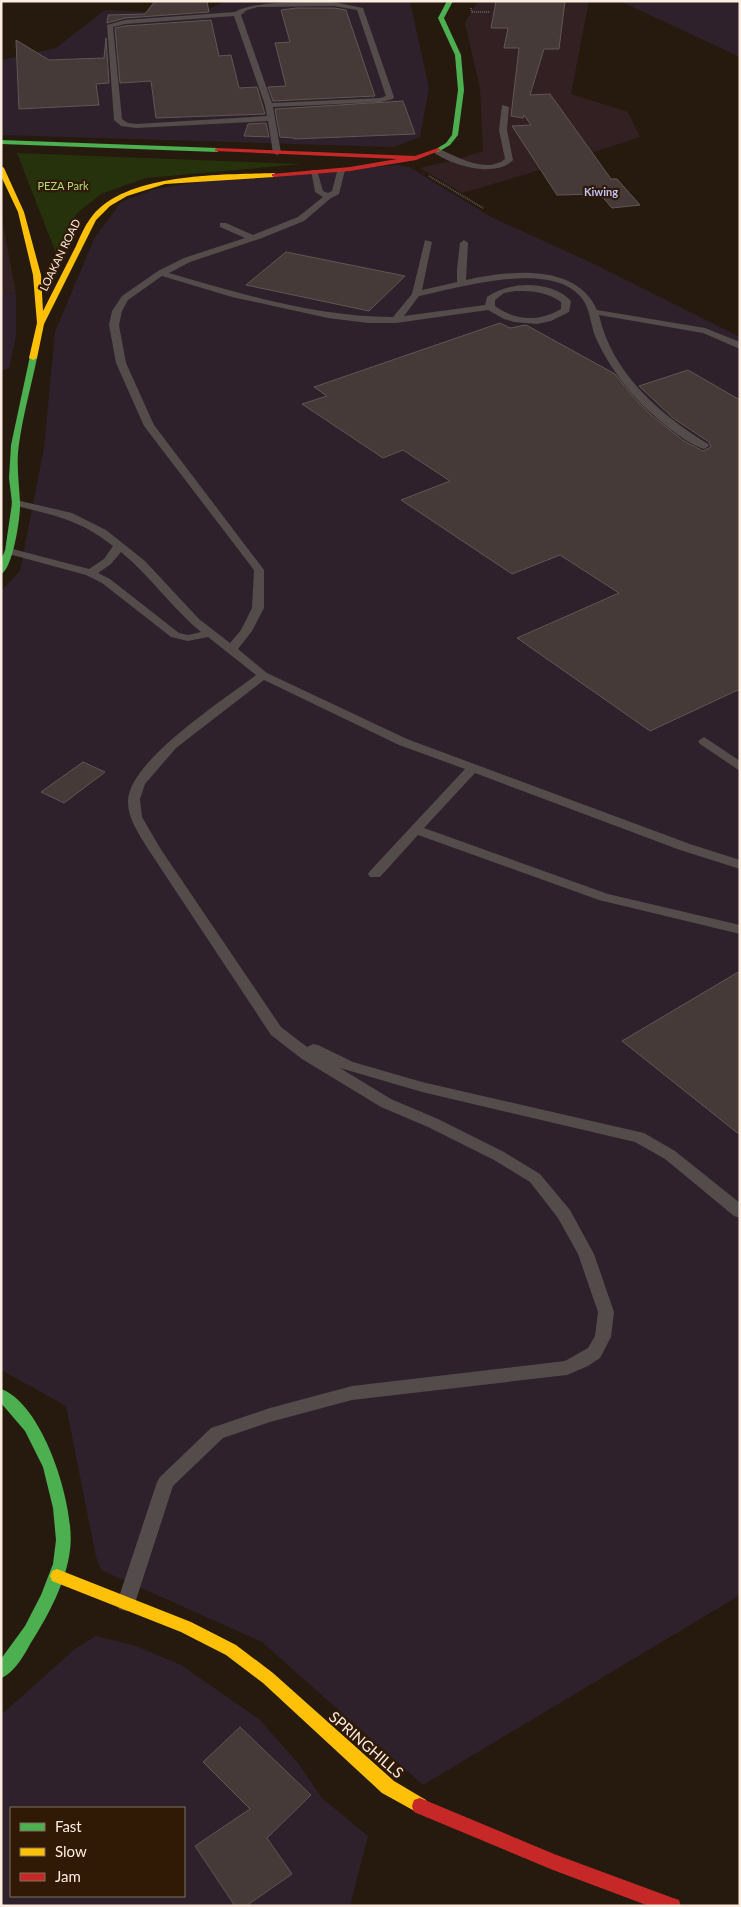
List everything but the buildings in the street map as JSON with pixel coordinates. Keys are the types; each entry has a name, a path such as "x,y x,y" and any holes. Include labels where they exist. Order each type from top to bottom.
{"main road":[{"name":"LOAKAN ROAD","path":"1,572 9,551 16,502 8,480 40,324 92,219 102,208 120,197 151,185 174,181 341,170 416,158 436,151 452,140 456,132 460,98 459,60 444,28 442,18 450,1"},
{"name":"LOAKAN ROAD","path":"1,142 416,158"},
{"path":"1,168 21,212 37,275 40,324"},
{"path":"1,1395 7,1399 32,1431 50,1466 62,1521 63,1549 57,1576 13,1659 1,1671"},
{"name":"SPRINGHILLS","path":"57,1576 186,1627 231,1650 268,1678 388,1788 429,1811 553,1862 673,1906"}],"lane":[{"path":"268,105 387,99 390,95 360,8 334,4 258,5 245,8 237,14 125,22 109,26 118,120 126,126 272,118"},
{"path":"237,14 272,118 277,153"},
{"path":"436,151 475,166 494,167 506,164 510,160 503,130 505,107"},
{"path":"232,649 246,631 258,608 259,570 149,426 121,363 114,326 117,311 124,298 161,273 188,260 301,219 328,196 336,192 341,170"},
{"path":"314,172 320,192 328,196"},
{"path":"222,225 252,238"},
{"path":"396,320 416,294 423,271 428,242"},
{"path":"462,285 461,269 464,243"},
{"path":"161,273 232,294 328,315 368,320 396,320 490,307 500,316 517,321 538,322 556,318 566,310 566,301 556,293 538,288 516,288 501,291 490,298 490,307"},
{"path":"416,294 514,276 551,279 570,285 590,303 595,312 597,327 602,341 643,399 678,429 704,446"},
{"path":"595,312 705,331 740,346"},
{"path":"16,502 68,515 83,521 119,545 141,562 209,633 264,675 403,742 685,847 740,865"},
{"path":"90,573 111,560 119,545"},
{"path":"9,551 90,573 106,582 176,635 187,639 209,633"},
{"path":"126,1603 166,1482 217,1433 270,1414 352,1393 567,1368 582,1362 594,1353 604,1338 606,1312 586,1254 564,1214 535,1178 475,1143 386,1103 307,1055 276,1031 154,849 136,816 134,799 138,783 172,745 264,675"},
{"path":"704,741 740,766"},
{"path":"375,874 473,768"},
{"path":"416,830 604,897 740,930"},
{"path":"276,1031 348,1066 422,1087 639,1137 670,1155 740,1212"}],"path":[{"path":"472,12 490,12"},
{"path":"402,160 483,208"}],"shaded area":[{"path":"228,1 410,1 429,88 420,137 394,147 1,135 1,60 56,48 105,10 195,14"},
{"path":"478,1 589,1 571,94 628,112 640,137 462,193 420,168 483,151 480,89 465,23"},
{"path":"620,1 740,1 740,57"},
{"path":"398,165 409,167 491,217 592,263 740,337 740,1595 423,1785 262,1642 101,1570 96,1557 66,1406 1,1370 1,591 20,571 44,448 55,332 94,239 121,202 155,189 205,181"},
{"path":"1,214 16,293 1,295"},
{"path":"16,293 16,336 9,369 1,370 1,295"},
{"path":"96,1636 136,1646 181,1665 259,1719 298,1763 322,1798 368,1836 350,1906 1,1906 1,1715 75,1649"}],"green space":[{"name":"PEZA Park","path":"17,153 302,164 146,178 101,194 76,214 59,261"}],"traffic: fast":[{"path":"438,150 448,144 455,135 461,90 458,55 441,18 450,1"},
{"path":"1,142 217,150"},
{"path":"1,571 9,551 16,503 13,478 15,445 33,358"},
{"path":"1,1395 23,1417 47,1458 58,1497 64,1540 55,1580 40,1614 20,1647 1,1671"}],"traffic: slow":[{"path":"1,168 21,212 37,275 40,323"},
{"path":"33,358 40,324 93,219 108,205 125,195 164,182 274,175"},
{"path":"57,1576 186,1627 231,1650 268,1678 388,1787 420,1806"}],"traffic: jam":[{"path":"217,150 416,158 438,150"},
{"path":"274,175 350,169 416,158"},
{"path":"420,1806 553,1862 673,1906"}],"district":[{"name":"Kiwing","path":"601,192"}]}
